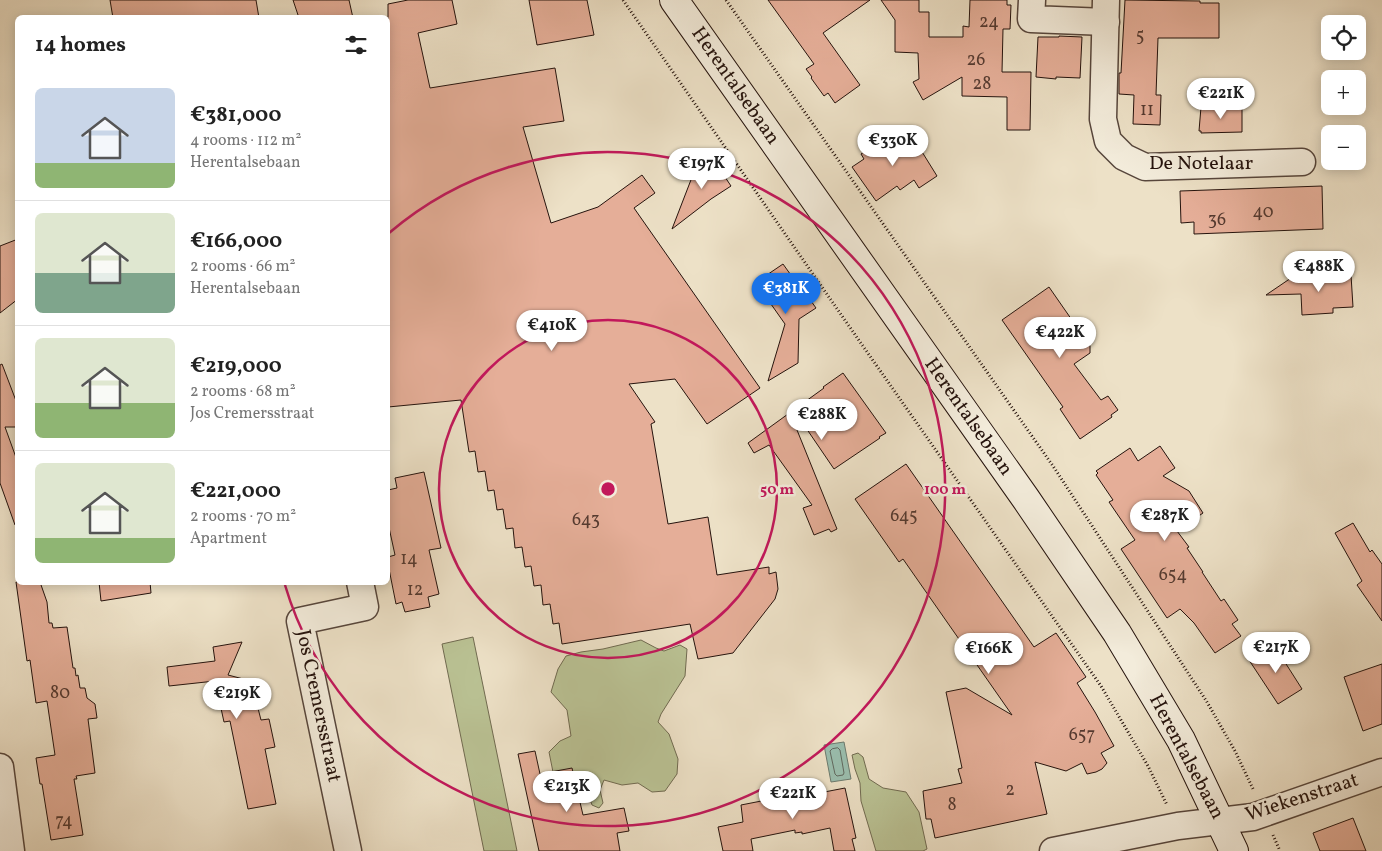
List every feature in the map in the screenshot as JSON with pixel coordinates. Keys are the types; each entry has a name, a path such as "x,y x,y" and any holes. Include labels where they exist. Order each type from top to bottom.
{"main road":[{"name":"Herentalsebaan","path":"674,0 1026,499 1117,633 1181,740 1234,851"}],"street":[{"name":"De Notelaar","path":"1032,0 1031,19 1106,11 1103,119 1108,141 1124,157 1145,167 1302,162"},
{"name":"Jos Cremersstraat","path":"348,851 300,621 365,607 361,585"},
{"path":"0,766 11,851"},
{"name":"Wiekenstraat","path":"1053,851 1178,826 1253,818 1382,772"}],"path":[{"path":"623,0 1101,686 1148,766 1178,826"},
{"path":"726,0 1053,466 1207,702 1235,751 1280,851"}],"shaded area":[{"path":"473,637 517,851 484,851 442,644"},
{"path":"641,640 664,651 680,645 687,649 685,676 658,722 669,734 678,759 677,774 665,791 652,792 638,783 622,785 604,780 600,790 603,803 599,808 592,805 586,787 574,776 562,777 553,772 549,752 560,741 571,736 567,710 551,692 558,669 566,656"},
{"path":"858,753 863,757 869,779 883,788 906,792 919,812 927,849 923,851 876,851 861,801 860,783 852,755"}],"water":[{"path":"844,742 851,779 831,782 824,745"}],"building":[{"path":"110,0 256,0 258,15 112,15"},
{"path":"293,0 349,0 352,15 298,15"},
{"path":"408,0 452,0 457,24 418,33 430,88 555,68 564,121 523,127 551,223 598,207 642,175 655,193 634,208 760,388 707,424 675,379 629,384 655,422 651,424 668,524 708,517 717,575 769,567 769,574 776,572 778,589 775,599 733,653 698,659 690,624 562,644 559,623 553,624 550,604 543,605 541,585 534,586 531,566 525,567 522,547 515,548 513,528 506,529 503,509 497,510 494,490 488,491 485,471 478,472 475,451 469,452 461,400 390,407 390,15 388,15 388,4"},
{"path":"529,0 587,0 594,35 537,45"},
{"path":"768,0 870,0 823,33 860,85 835,103 828,93 824,96 806,69 814,64"},
{"path":"881,0 919,0 919,12 929,12 929,37 963,37 963,26 969,27 970,0 1007,0 1007,5 1011,5 1010,29 1003,29 1002,72 1031,72 1030,130 1007,130 1007,97 962,96 962,77 923,100 913,82 919,79 918,53 895,52 895,20"},
{"path":"1125,0 1219,3 1219,38 1158,38 1156,95 1161,95 1160,125 1133,124 1134,95 1119,94"},
{"path":"1038,37 1082,37 1080,78 1056,77 1056,79 1036,77"},
{"path":"1201,107 1242,108 1242,132 1201,133 1199,131"},
{"path":"896,130 912,153 919,147 937,176 919,188 914,180 900,190 897,186 876,201 852,167 864,159 861,154"},
{"path":"713,159 731,186 672,229 694,172"},
{"path":"1322,186 1323,229 1194,234 1194,222 1181,223 1180,191"},
{"path":"15,240 15,301 0,313 0,246"},
{"path":"783,264 816,308 799,319 798,363 768,381 785,324 766,297 769,297 758,281"},
{"path":"1351,275 1353,307 1333,308 1333,313 1302,315 1301,294 1266,295 1291,278"},
{"path":"1049,287 1090,346 1090,353 1074,364 1101,400 1108,396 1118,410 1111,415 1112,417 1080,439 1060,409 1063,407 1002,320"},
{"path":"2,364 15,398 15,427 5,427 15,455 15,525 0,483 0,365"},
{"path":"843,373 886,433 834,469 804,425 797,430 837,529 831,532 829,529 814,535 803,508 812,505 769,445 754,453 748,443"},
{"path":"1160,446 1175,468 1163,476 1189,491 1203,513 1177,531 1189,547 1187,548 1221,601 1224,599 1238,620 1232,624 1241,636 1215,653 1194,623 1180,609 1167,618 1121,549 1135,540 1109,502 1113,500 1096,475 1098,473 1096,471 1130,448 1138,461"},
{"path":"906,464 1034,647 1056,633 1086,677 1077,683 1114,746 1101,753 1107,763 1102,769 1087,774 1082,763 1066,771 1035,762 1047,814 935,838 931,819 926,819 923,791 962,783 958,769 962,768 946,692 966,688 1012,715 903,559 899,562 855,499"},
{"path":"424,472 441,548 429,550 439,594 428,597 430,607 405,612 402,602 396,604 390,574 390,556 395,555 390,532 390,490 397,488 395,478"},
{"path":"1353,523 1370,552 1372,550 1382,564 1382,621 1357,585 1362,581 1335,533"},
{"path":"16,585 41,585 47,602 49,623 52,623 53,628 67,627 73,668 75,668 76,676 78,675 80,688 85,688 87,698 95,704 97,718 88,719 95,773 76,776 77,779 74,779 83,835 51,840 36,758 55,755 47,701 36,703 30,660 27,661"},
{"path":"99,585 150,585 151,593 101,601"},
{"path":"242,642 228,675 251,681 261,720 269,719 275,747 265,749 276,804 248,809 230,721 224,722 215,681 169,686 167,667 215,661 213,647"},
{"path":"1274,645 1302,689 1278,704 1249,660"},
{"path":"1382,664 1382,724 1363,731 1344,677"},
{"path":"535,751 540,774 572,768 583,815 624,808 629,831 617,833 620,851 539,851 518,754"},
{"path":"845,788 856,838 852,839 855,851 834,851 830,828 802,834 802,832 795,833 795,830 751,839 753,851 723,851 718,827 743,822 741,805 813,790 814,794"},
{"path":"1353,818 1366,851 1320,851 1313,833"}]}
